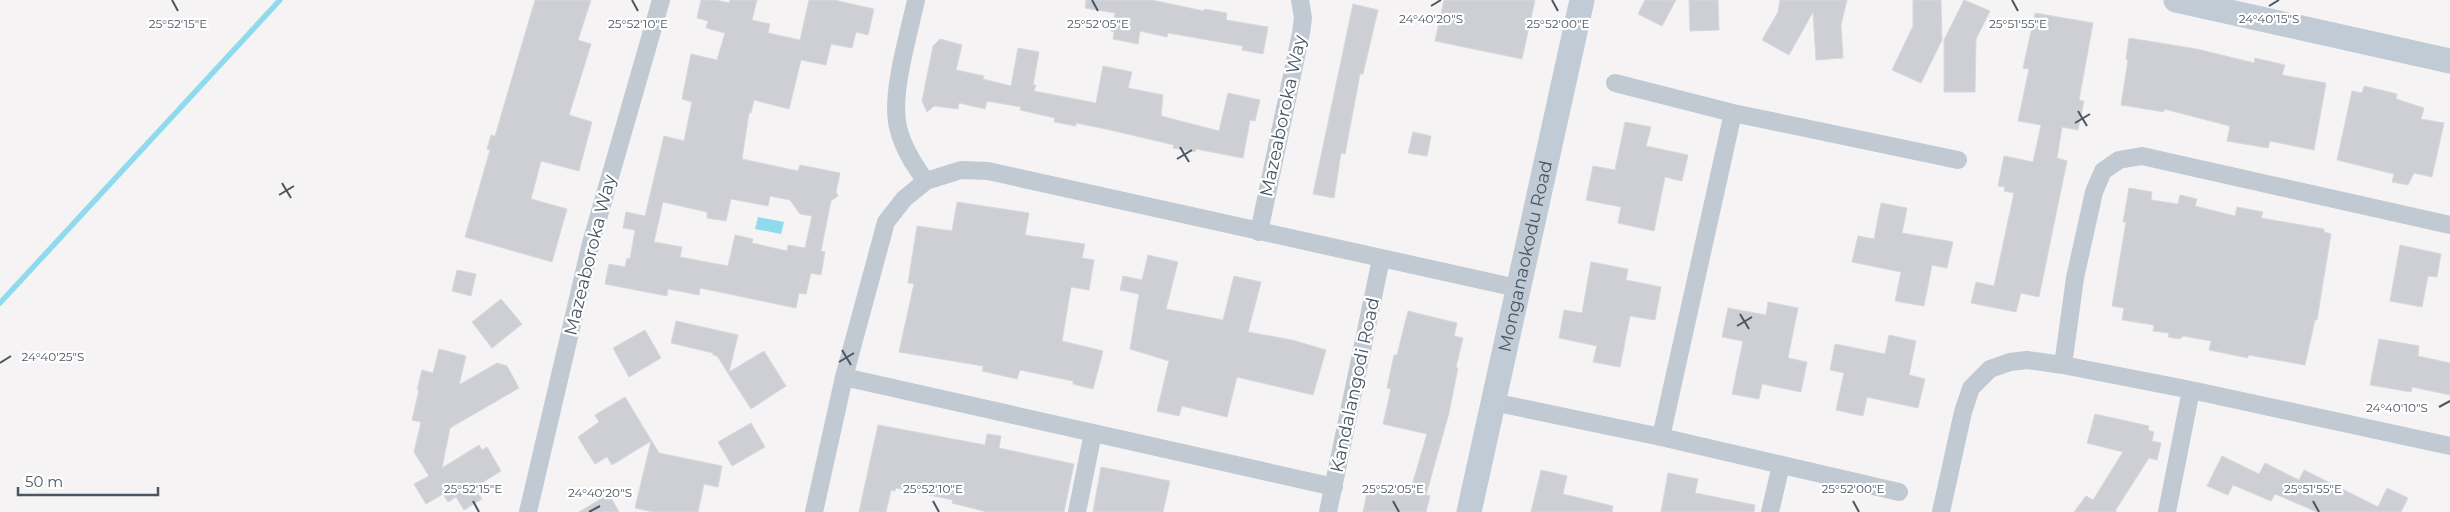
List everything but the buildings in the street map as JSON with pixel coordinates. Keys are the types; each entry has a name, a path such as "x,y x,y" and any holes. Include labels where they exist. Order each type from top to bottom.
{"street":[{"name":"Mazeaboroka Way","path":"528,512 591,244 661,0"},
{"path":"916,0 897,93 897,126 909,158 926,181"},
{"name":"Mazeaboroka Way","path":"1259,232 1302,33 1303,18 1300,0"},
{"name":"Monganaokodu Road","path":"1469,512 1582,0"},
{"path":"2176,0 2450,61"},
{"path":"1614,83 1733,113 1958,160"},
{"path":"1661,438 1733,113"},
{"path":"2063,365 2075,278 2094,192 2103,171 2119,160 2142,156 2450,224"},
{"path":"814,512 844,377 886,222 904,199 926,181 961,170 988,171 1517,288"},
{"name":"Kandalangodi Road","path":"1328,512 1381,259"},
{"path":"1941,512 1963,412 1971,388 1990,369 2010,362 2027,360 2063,365 2191,390 2450,446"},
{"path":"844,377 1334,487"},
{"path":"2167,512 2191,390"},
{"path":"1493,402 1899,492"},
{"path":"1077,512 1093,433"},
{"path":"1770,512 1781,466"}],"water":[{"path":"758,217 784,222 781,234 755,229"}],"waterway":[{"path":"0,303 280,0"}]}
